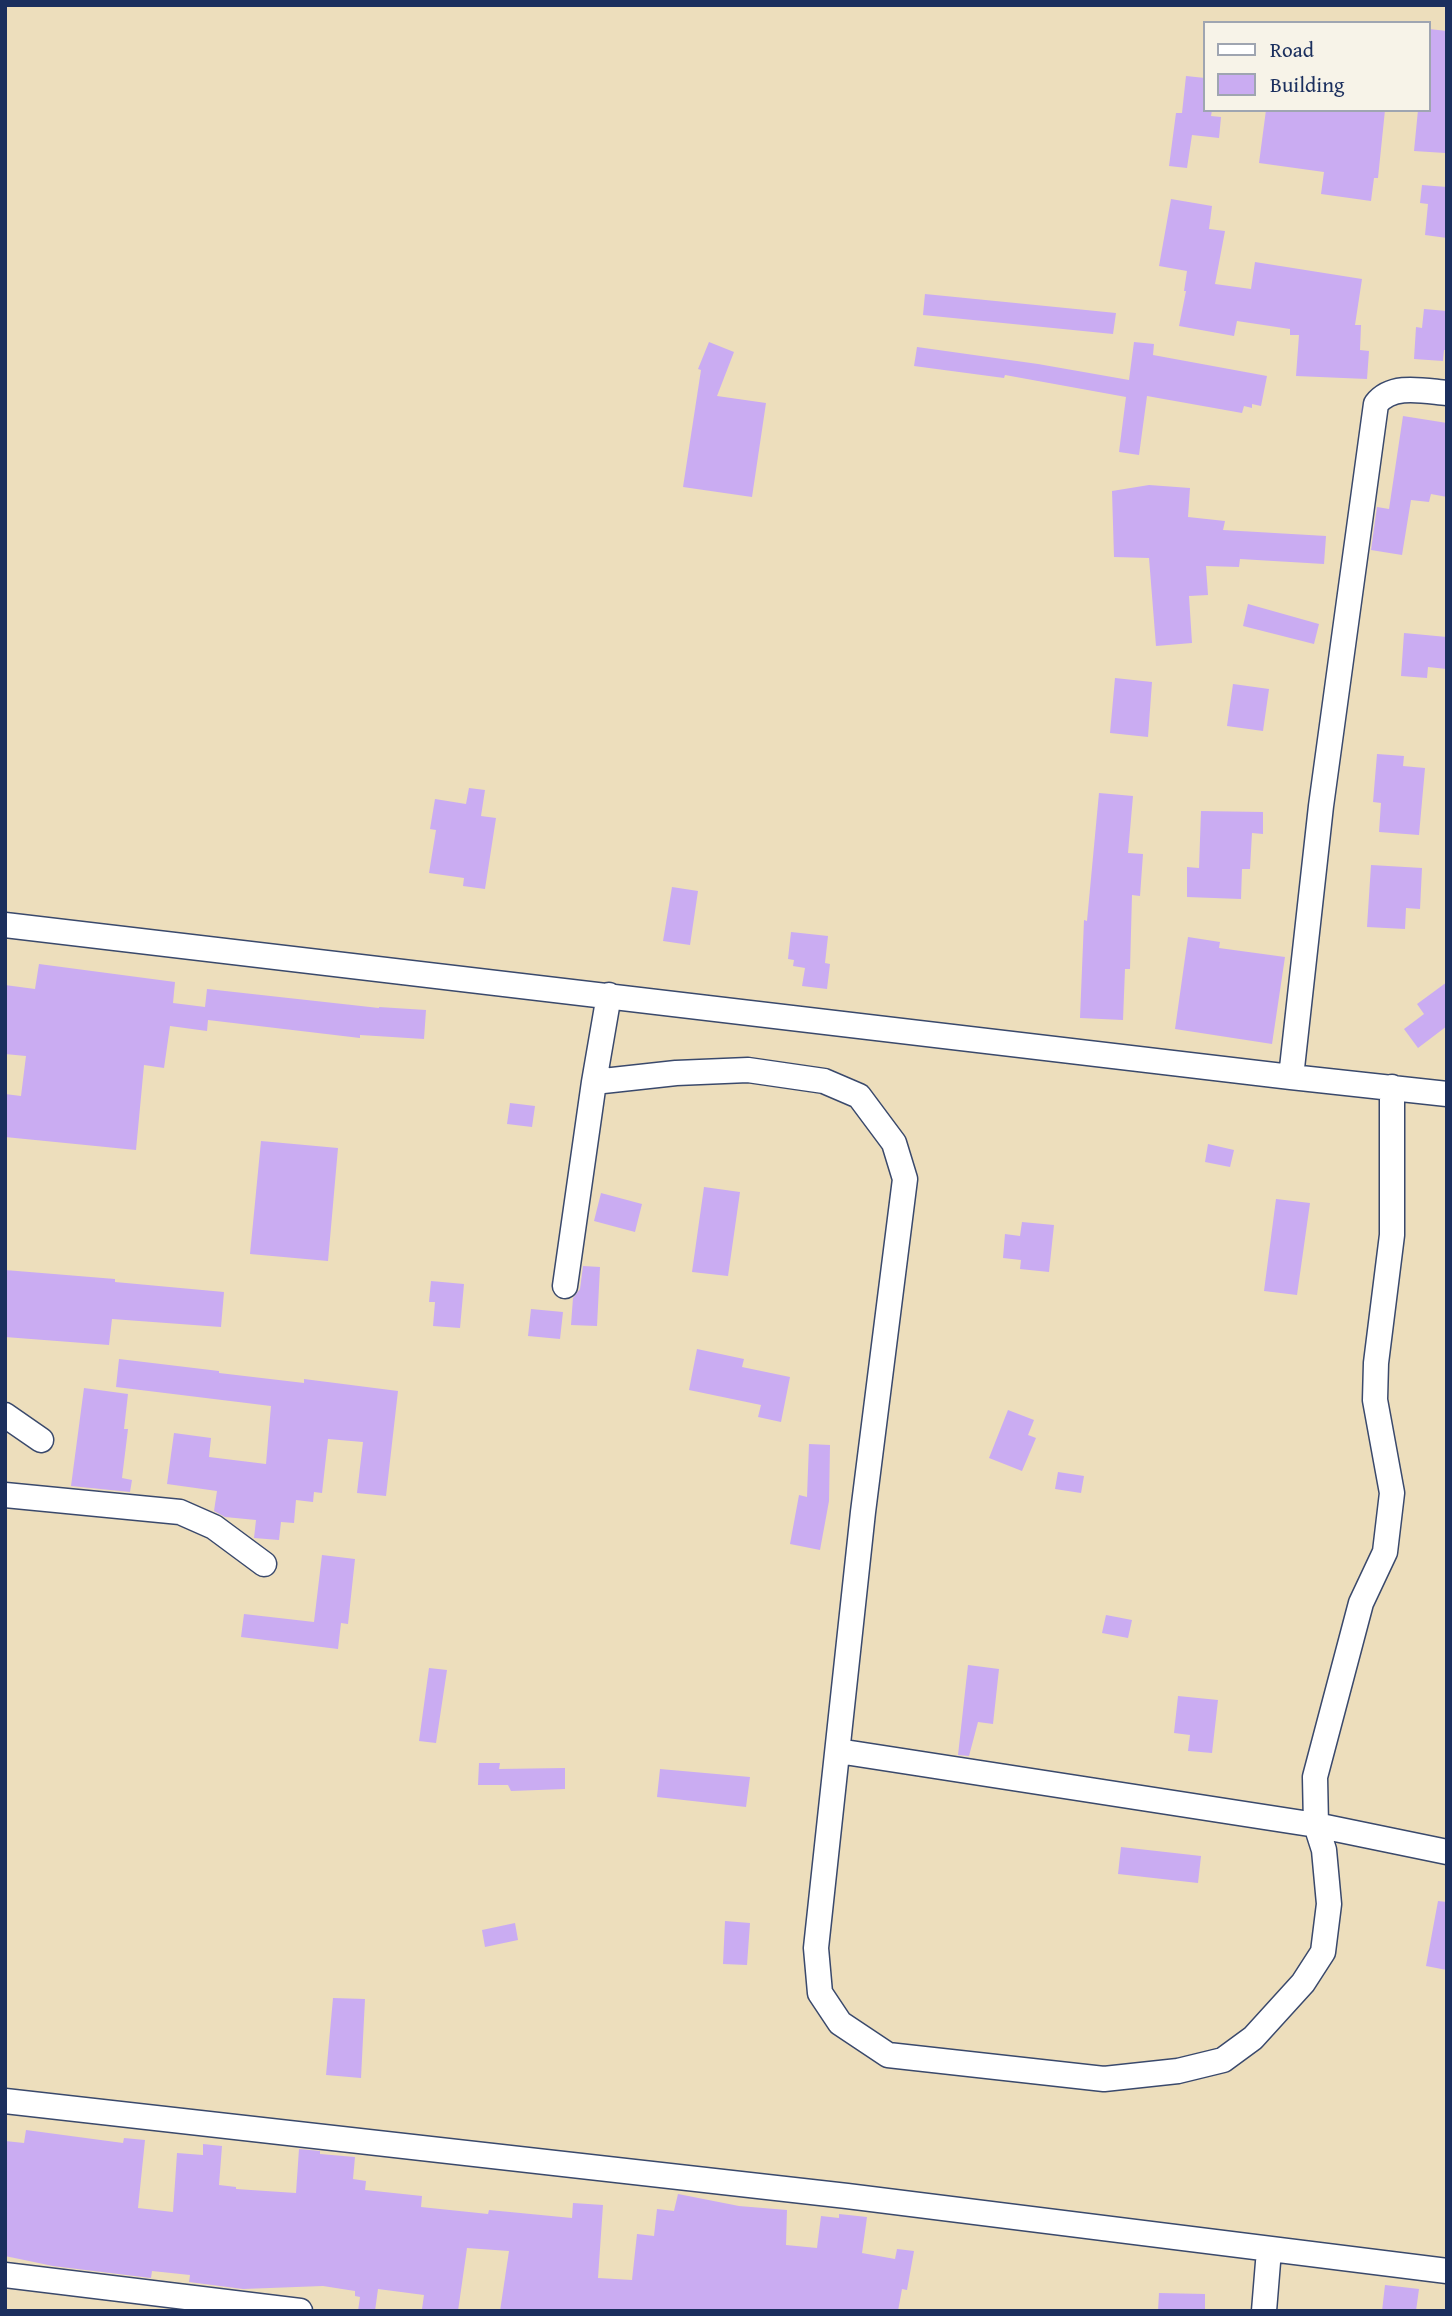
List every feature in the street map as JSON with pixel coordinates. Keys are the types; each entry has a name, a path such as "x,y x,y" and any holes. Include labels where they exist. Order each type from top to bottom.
{"street":[{"path":"1291,1077 1321,806 1376,404 1380,398 1404,390 1447,393"},
{"path":"5,925 1447,1094"},
{"path":"565,1286 609,995"},
{"path":"594,1082 676,1073 748,1070 824,1081 859,1096 894,1143 905,1179 863,1512 816,1948 820,1993 840,2023 888,2055 1104,2079 1178,2071 1223,2060 1253,2038 1303,1983 1323,1952 1329,1904 1324,1850 1316,1825 1315,1777 1361,1603 1385,1552 1392,1493 1375,1400 1376,1363 1392,1235 1392,1087"},
{"path":"5,1415 41,1440"},
{"path":"5,1494 180,1512 214,1527 264,1564"},
{"path":"838,1751 1316,1825 1447,1852"},
{"path":"5,2101 847,2196 1447,2272"},
{"path":"1264,2311 1269,2250"},
{"path":"5,2274 139,2301 300,2311"}],"building":[{"path":"1431,29 1447,31 1445,153 1414,151 1418,112 1431,112"},
{"path":"1186,76 1204,78 1204,112 1212,112 1211,116 1221,117 1219,138 1192,135 1187,168 1169,166 1176,113 1182,113"},
{"path":"1266,112 1385,112 1378,178 1374,178 1371,201 1321,194 1324,172 1259,163"},
{"path":"1422,185 1447,187 1447,238 1425,235 1428,204 1420,203"},
{"path":"1171,199 1212,206 1209,229 1225,231 1215,284 1251,289 1255,262 1362,279 1355,325 1361,325 1360,350 1369,351 1367,379 1296,376 1299,335 1290,335 1290,329 1237,321 1234,336 1179,326 1187,271 1159,266"},
{"path":"925,294 1116,313 1113,334 923,315"},
{"path":"1424,309 1447,311 1447,350 1444,350 1443,361 1414,359 1416,327 1422,328"},
{"path":"709,342 734,352 717,396 766,403 752,497 683,487 701,370 698,369"},
{"path":"1134,342 1154,344 1153,355 1267,376 1261,406 1244,406 1242,413 1147,396 1139,455 1119,452 1126,397 1005,375 1004,378 914,366 917,347 1129,380"},
{"path":"1403,416 1447,423 1447,497 1431,494 1429,502 1411,500 1402,555 1371,550 1377,507 1389,509"},
{"path":"1149,485 1190,488 1188,517 1225,521 1223,530 1326,536 1324,564 1240,559 1239,567 1206,566 1208,595 1189,596 1192,643 1156,646 1149,558 1114,557 1112,491"},
{"path":"1248,604 1319,624 1314,644 1243,626"},
{"path":"1404,633 1447,637 1447,669 1428,667 1427,678 1401,676"},
{"path":"1115,678 1152,682 1148,737 1110,733"},
{"path":"1233,684 1269,689 1263,731 1227,726"},
{"path":"1377,754 1404,756 1403,766 1425,768 1419,835 1379,832 1381,803 1373,802"},
{"path":"469,788 485,790 481,816 496,818 485,889 463,886 464,878 429,873 436,830 430,829 435,799 466,804"},
{"path":"1099,793 1133,796 1128,853 1143,854 1140,896 1132,895 1130,969 1125,969 1123,1020 1080,1018 1084,920 1087,921"},
{"path":"1201,811 1263,812 1263,834 1252,833 1250,869 1242,869 1241,899 1187,897 1187,867 1199,868"},
{"path":"1371,865 1422,868 1420,909 1406,908 1405,929 1367,927"},
{"path":"672,887 698,891 690,945 663,941"},
{"path":"791,932 828,936 825,963 830,964 827,989 802,986 805,968 793,966 794,960 788,959"},
{"path":"1188,937 1220,942 1219,948 1285,957 1272,1044 1175,1029"},
{"path":"39,964 175,982 173,1003 205,1007 207,989 379,1008 426,1010 424,1039 360,1035 360,1038 208,1020 207,1031 170,1026 164,1068 144,1065 136,1150 5,1137 5,1094 21,1096 26,1056 5,1054 5,985 35,989"},
{"path":"1447,982 1447,1026 1418,1048 1404,1029 1424,1014 1417,1004"},
{"path":"510,1103 535,1106 532,1127 507,1124"},
{"path":"261,1141 338,1148 328,1261 250,1254"},
{"path":"1208,1144 1234,1150 1230,1167 1205,1162"},
{"path":"704,1187 740,1192 728,1276 692,1272"},
{"path":"601,1193 642,1204 635,1232 594,1221"},
{"path":"1276,1199 1310,1203 1297,1295 1264,1291"},
{"path":"1022,1222 1054,1225 1049,1272 1020,1269 1021,1260 1003,1258 1005,1234 1020,1236"},
{"path":"583,1266 600,1267 597,1326 571,1325 573,1298 580,1289"},
{"path":"5,1270 224,1292 221,1327 112,1319 109,1345 5,1337"},
{"path":"431,1281 464,1284 460,1328 433,1326 435,1302 429,1302"},
{"path":"531,1309 563,1312 560,1339 528,1336"},
{"path":"697,1349 744,1359 742,1367 790,1377 781,1422 758,1417 761,1405 689,1390"},
{"path":"119,1359 304,1383 304,1379 398,1391 386,1496 357,1493 363,1442 328,1439 322,1493 314,1492 313,1502 296,1500 294,1523 281,1522 279,1540 254,1538 256,1520 225,1517 214,1511 217,1491 167,1484 174,1433 211,1438 209,1457 266,1464 271,1406 116,1387"},
{"path":"84,1388 128,1394 124,1429 128,1429 122,1478 132,1480 130,1492 71,1486"},
{"path":"1008,1410 1034,1420 1028,1435 1036,1438 1022,1471 989,1458"},
{"path":"809,1444 830,1445 829,1501 820,1550 790,1544 799,1495 807,1497"},
{"path":"1058,1472 1084,1476 1081,1493 1055,1489"},
{"path":"322,1555 355,1559 348,1624 341,1623 338,1649 241,1637 244,1614 314,1622"},
{"path":"1106,1615 1132,1620 1128,1638 1102,1633"},
{"path":"968,1665 999,1669 993,1724 978,1722 969,1756 958,1755"},
{"path":"429,1668 447,1670 436,1743 419,1741"},
{"path":"1178,1696 1218,1700 1212,1753 1188,1751 1190,1735 1174,1733"},
{"path":"479,1763 500,1763 499,1769 565,1768 565,1789 511,1791 508,1785 478,1785"},
{"path":"660,1769 750,1777 746,1807 657,1797"},
{"path":"1121,1847 1201,1856 1198,1883 1118,1874"},
{"path":"1438,1901 1447,1902 1447,1970 1426,1966"},
{"path":"725,1921 750,1923 747,1965 723,1964"},
{"path":"515,1923 518,1940 485,1947 482,1930"},
{"path":"333,1998 365,1999 361,2078 326,2075"},
{"path":"26,2130 123,2143 124,2138 145,2140 138,2208 173,2212 177,2153 203,2155 203,2144 222,2146 219,2185 236,2189 296,2193 299,2149 355,2157 353,2179 366,2181 365,2190 422,2196 421,2207 488,2214 489,2210 572,2218 573,2203 603,2205 598,2278 632,2280 637,2234 654,2236 657,2209 674,2211 678,2194 739,2206 787,2210 786,2245 817,2248 821,2216 839,2218 839,2214 867,2217 862,2253 895,2259 897,2249 914,2251 907,2290 902,2289 898,2311 500,2311 509,2251 467,2248 458,2311 422,2309 424,2295 378,2289 375,2311 358,2311 360,2297 355,2296 355,2291 323,2286 243,2289 189,2282 190,2275 152,2271 151,2278 53,2266 5,2256 5,2141 24,2143"},
{"path":"1385,2285 1419,2289 1416,2311 1382,2311"},
{"path":"1159,2293 1205,2294 1205,2311 1158,2311"}]}
